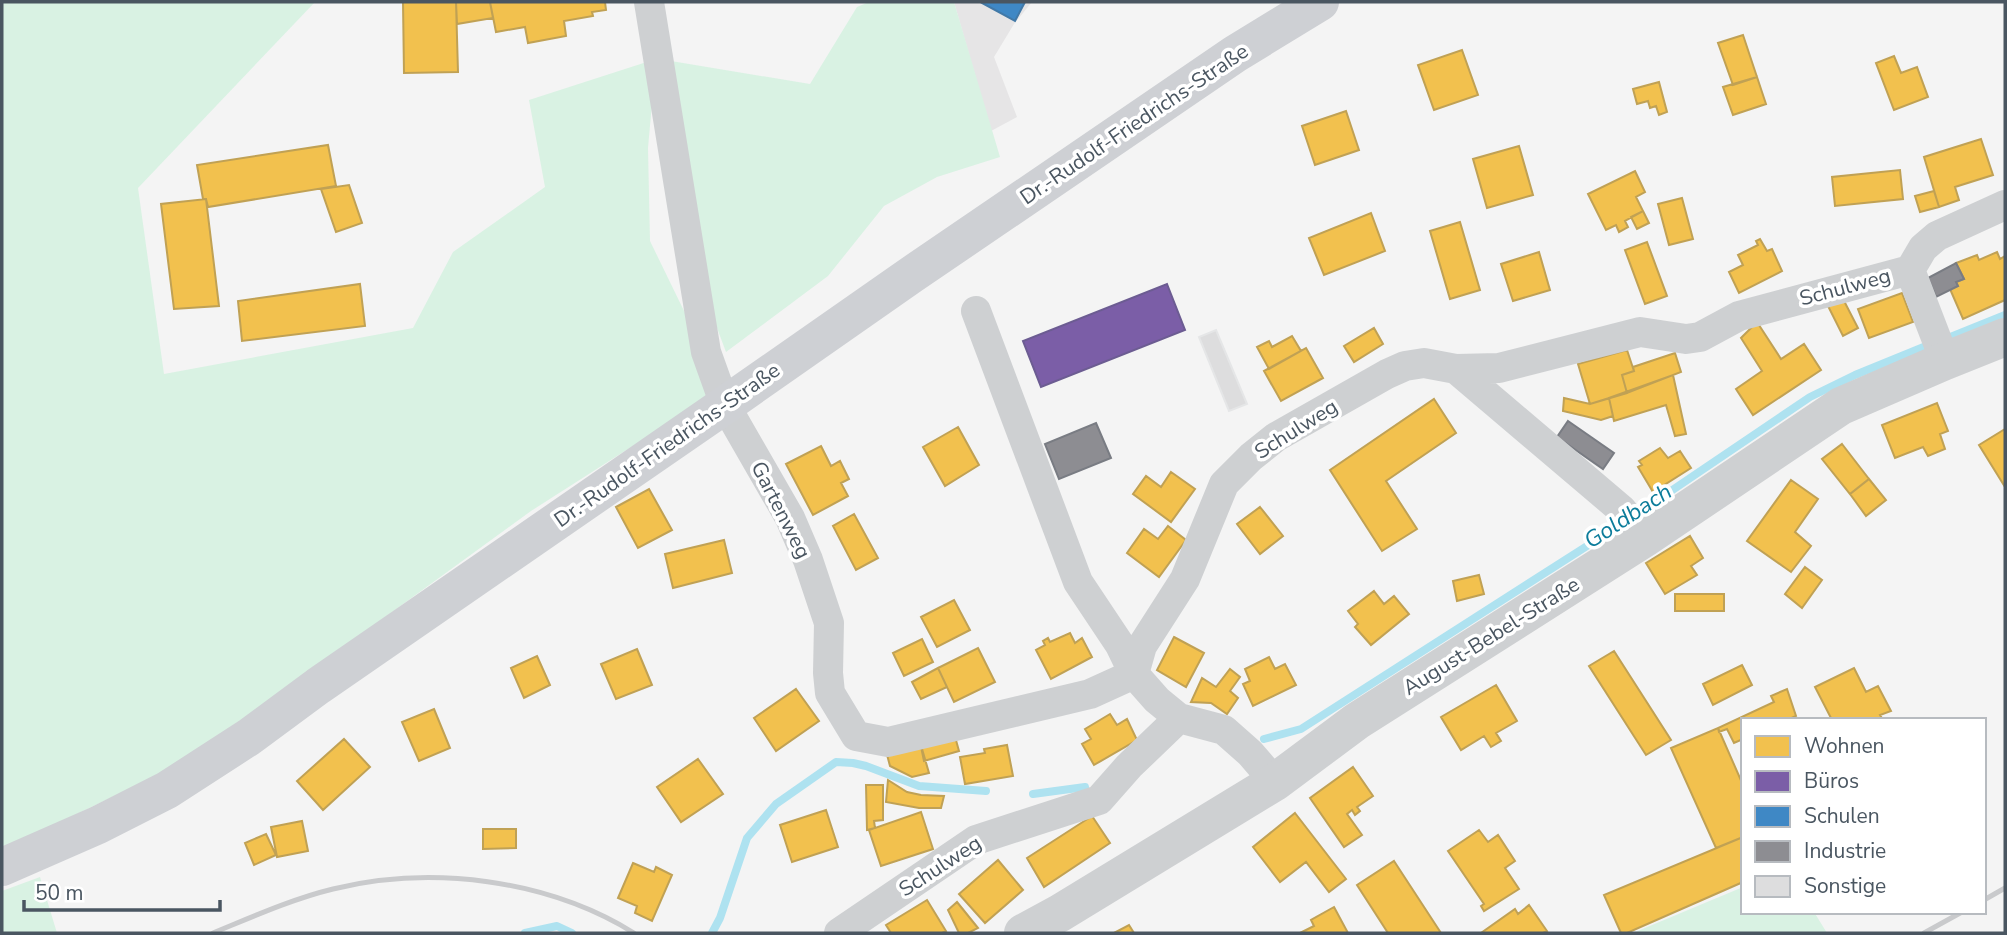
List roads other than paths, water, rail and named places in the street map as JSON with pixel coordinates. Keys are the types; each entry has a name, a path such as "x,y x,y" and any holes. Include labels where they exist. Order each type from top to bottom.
{"main road":[{"name":"Dr.-Rudolf-Friedrichs-Straße","path":"2,867 98,825 167,790 249,737 318,686 911,275 1235,54 1320,2"}],"street":[{"name":"Gartenweg","path":"649,2 706,352 725,405 790,518 808,560 829,623 830,692 856,736 888,741 1090,694 1134,674"},
{"name":"Schulweg","path":"1134,674 1142,646 1185,579 1224,484 1236,470 1276,438 1387,374 1405,366 1423,363 1456,369 1499,368 1640,332 1686,338 1700,337 1739,316 1910,270 1923,248 1937,236 2005,205"},
{"name":"Schulweg","path":"1910,270 1940,347"},
{"path":"976,311 1078,582 1120,645 1134,674 1157,700 1180,718 1224,730 1250,753 1275,782"},
{"name":"August-Bebel-Straße","path":"1023,933 1275,782 1634,524 1841,407 1940,347 2005,337"},
{"path":"1456,369 1634,524"},
{"name":"Schulweg","path":"839,933 976,840 1099,800 1129,766 1180,718"}],"waterway":[{"name":"Goldbach","path":"1943,340 2005,315"},
{"name":"Goldbach","path":"1634,516 1810,397 1931,344"},
{"name":"Goldbach","path":"1264,739 1301,729 1623,523"},
{"name":"Goldbach","path":"712,933 720,918 747,838 776,804 836,762 866,766 919,786 986,791"},
{"name":"Goldbach","path":"1033,794 1085,787"},
{"name":"Goldbach","path":"525,933 557,926 572,933"}],"railway":[{"path":"213,933 318,893 371,882 409,878 448,878 526,889 564,900 634,933"},
{"path":"1986,899 2005,888"},
{"path":"1924,933 1958,914"}]}
